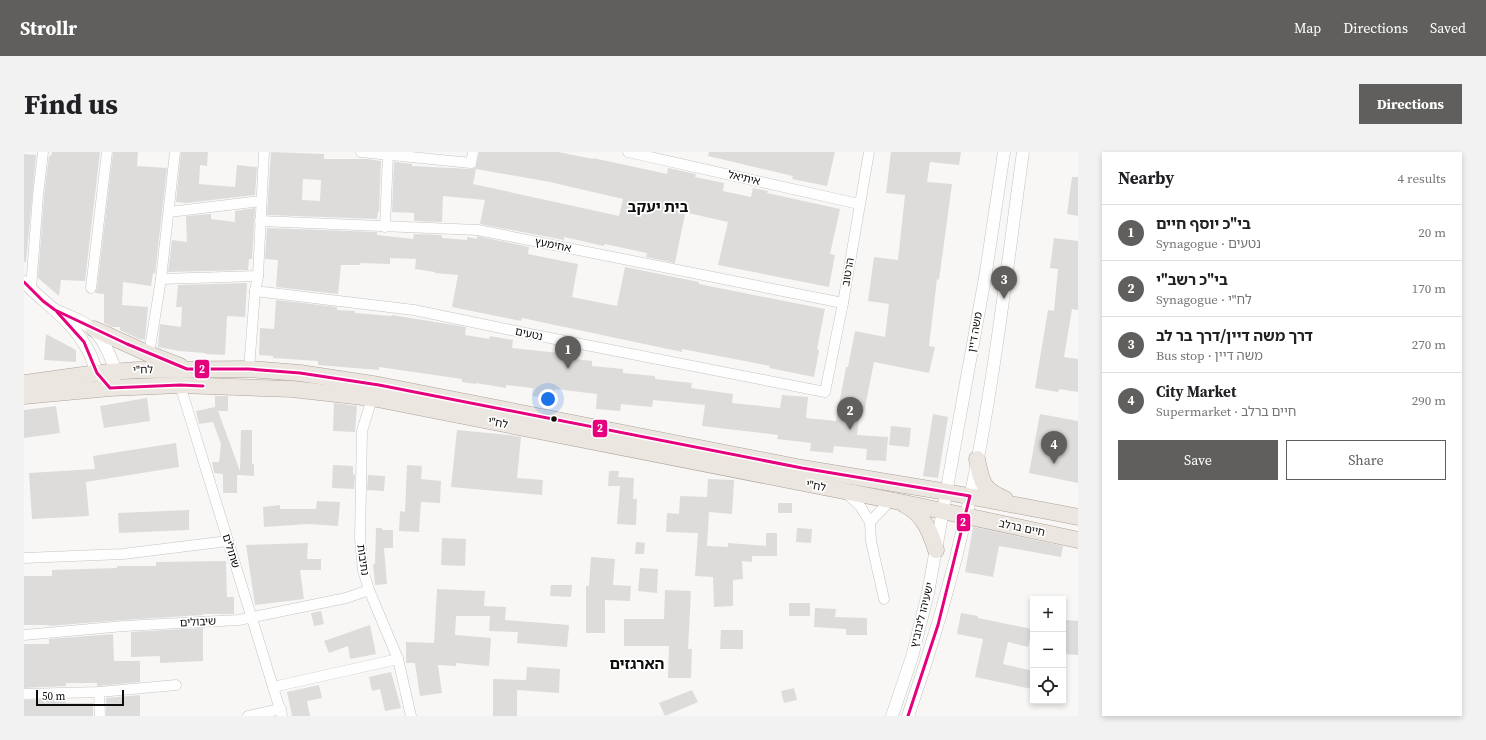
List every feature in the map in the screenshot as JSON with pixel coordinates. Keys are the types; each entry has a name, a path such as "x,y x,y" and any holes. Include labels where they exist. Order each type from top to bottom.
{"main road":[{"path":"94,329 149,354 187,369"},
{"name":"לח\"י","path":"24,383 116,371 250,369 300,373 380,384 802,468 970,496"},
{"name":"לח\"י","path":"24,396 110,388 180,385 292,389 372,398 966,516"},
{"path":"977,460 984,486 997,496 1021,506"},
{"name":"חיים ברלב","path":"970,496 1078,517"},
{"path":"895,501 916,513 925,523 936,550"},
{"name":"חיים ברלב","path":"966,516 1078,540"}],"street":[{"path":"43,152 27,285 56,310 84,342 97,373 110,388 116,371 106,344 94,329 56,310"},
{"path":"91,288 107,152"},
{"path":"149,354 161,279 174,152"},
{"path":"250,369 258,276 264,152"},
{"path":"361,152 471,163 473,152"},
{"name":"איתיאל","path":"628,152 859,204"},
{"name":"הרטוב","path":"825,392 843,303 869,152"},
{"name":"משה דיין","path":"943,512 986,272 1004,152"},
{"name":"משה דיין","path":"970,496 989,391 1023,152"},
{"path":"385,227 388,154"},
{"path":"169,212 261,201"},
{"name":"אחימעץ","path":"260,221 478,230 843,303"},
{"path":"161,279 258,276"},
{"name":"נטעים","path":"256,291 414,310 535,336 825,392"},
{"name":"שתולים","path":"180,385 281,713"},
{"name":"נתיבות","path":"372,398 362,431 360,539 363,570 369,590 398,659 411,716"},
{"path":"845,492 860,506 870,522 871,541 884,599"},
{"name":"ישעיהו ליבוביץ","path":"908,716 938,625 970,496"},
{"path":"870,522 895,501"},
{"name":"ישעיהו ליבוביץ","path":"892,716 920,627 943,512"},
{"path":"24,558 123,554 228,541"},
{"name":"שיבולים","path":"24,635 124,626 221,621 252,617 346,598 369,590"},
{"path":"273,688 398,659"},
{"path":"24,694 99,692 176,685"},
{"path":"99,692 100,716"},
{"path":"248,716 281,713"}],"building":[{"path":"52,152 100,152 85,281 61,280 59,296 38,278 44,196 49,156 51,156"},
{"path":"113,152 138,152 137,166 167,168 155,274 153,273 151,286 123,282 122,305 148,307 145,340 139,339 120,330 120,327 112,327 104,323 104,294 95,293 97,289"},
{"path":"181,152 208,152 207,166 200,165 199,184 235,187 237,165 257,167 255,195 186,203 176,202"},
{"path":"271,152 324,154 324,159 367,159 381,161 379,212 377,219 267,215","holes":["303,179 321,180 320,201 302,200"]},
{"path":"479,152 558,152 667,174 668,168 696,174 695,177 724,183 723,191 751,197 753,188 768,191 767,193 840,209 830,254 835,255 829,287 718,265 728,222 688,213 685,214 675,263 646,257 647,253 605,244 604,246 564,237 564,240 480,224 485,200 443,196 442,222 414,221 414,213 392,212 394,162 412,164 412,166 471,169 476,167","holes":["476,169 550,182 623,199 619,216 473,184"]},
{"path":"709,152 835,152 827,186 792,179 793,176 708,156"},
{"path":"891,152 961,152 959,165 930,162 927,182 952,184 939,280 937,279 929,346 935,347 929,373 874,362 864,412 860,411 857,435 888,437 886,461 866,460 867,449 834,446 833,453 810,451 811,443 777,439 778,435 702,426 705,405 653,400 652,407 621,404 620,411 596,409 597,394 555,389 554,398 532,396 533,388 506,385 506,388 462,382 462,379 379,367 379,370 318,365 318,361 273,358 273,356 259,355 260,328 274,329 276,300 337,307 337,310 355,311 355,313 392,315 466,327 465,335 489,339 490,336 513,340 512,348 559,353 559,357 592,361 592,366 623,369 623,373 655,376 655,379 692,383 691,388 733,394 732,403 780,408 782,395 808,397 806,418 836,421 846,367 848,367 855,331 885,337 889,304 868,301 874,257 898,260 905,195 886,193"},
{"path":"24,154 36,155 26,262 24,262"},
{"path":"1072,177 1078,177 1078,216 1067,214"},
{"path":"255,208 252,259 249,259 248,270 168,272 172,240 187,242 186,216 211,214 211,219 235,222 235,211"},
{"path":"267,228 377,232 377,235 413,239 414,234 442,235 442,238 467,240 467,237 477,239 477,236 529,247 528,254 578,264 572,297 617,306 625,267 699,282 699,284 825,309 817,349 819,350 814,377 769,368 770,366 682,349 682,352 522,318 521,321 452,307 458,275 415,269 416,259 390,258 390,264 360,263 360,265 341,265 338,294 276,287 278,260 265,259"},
{"path":"1054,238 1078,241 1078,310 1072,309 1064,357 1078,359 1078,392 1059,389 1058,392 1035,388 1048,310 1054,311 1058,269 1050,268"},
{"path":"247,283 245,317 227,316 225,355 179,351 158,347 160,324 181,327 182,307 176,307 178,285"},
{"path":"46,334 76,350 76,362 44,360"},
{"path":"215,396 228,396 228,411 218,411 240,471 241,430 252,430 252,464 254,464 254,476 237,475 237,493 223,493 223,474 214,473 212,462 219,462 221,444 213,422 199,424 196,411 215,407"},
{"path":"147,398 150,421 104,428 100,406"},
{"path":"334,403 357,406 355,432 333,431"},
{"path":"56,406 60,433 24,438 24,410"},
{"path":"933,414 948,417 938,478 923,476"},
{"path":"1040,414 1078,421 1078,483 1029,473"},
{"path":"891,426 911,428 909,447 889,445"},
{"path":"457,430 521,437 517,478 543,480 542,495 451,487"},
{"path":"176,443 179,467 86,482 89,516 32,519 29,473 95,469 93,456"},
{"path":"333,465 353,466 353,474 355,475 354,489 332,488"},
{"path":"407,465 422,466 421,479 441,481 440,503 421,502 419,532 399,531 400,511 405,512"},
{"path":"609,471 619,471 618,477 634,478 633,499 637,499 636,525 617,524 620,486 608,486"},
{"path":"368,475 385,476 384,491 367,490"},
{"path":"708,479 734,480 732,514 709,512 707,546 728,547 728,543 766,546 766,533 777,533 777,556 752,556 752,562 742,561 743,579 733,580 733,606 714,607 713,577 695,576 698,533 666,532 667,513 679,514 680,496 707,497"},
{"path":"317,501 340,502 338,526 308,524 264,527 263,507 280,505 280,509 316,509"},
{"path":"778,503 792,503 792,513 778,513"},
{"path":"189,510 189,530 119,533 118,513"},
{"path":"973,527 1063,546 1061,557 999,546 993,577 965,572"},
{"path":"376,528 382,528 382,530 393,530 393,548 384,548 387,584 375,585 373,564 375,564"},
{"path":"797,528 812,529 811,543 796,542"},
{"path":"442,538 466,539 465,566 441,565"},
{"path":"636,542 645,543 644,554 635,554"},
{"path":"308,543 307,559 321,559 321,570 300,570 304,599 255,605 246,545"},
{"path":"591,557 615,559 613,585 631,586 630,601 605,600 605,633 586,633 586,586 589,586"},
{"path":"226,561 227,597 234,597 234,614 203,614 49,626 24,625 24,576 52,576 52,570 117,568 117,566 156,566 156,562"},
{"path":"640,568 658,569 657,593 638,591"},
{"path":"551,585 572,585 571,597 550,596"},
{"path":"437,589 485,591 484,606 506,607 505,620 569,625 567,647 517,643 518,632 489,631 490,616 456,616 455,635 491,638 489,666 456,663 456,666 438,665 442,693 420,696 415,663 406,663 406,642 434,643"},
{"path":"665,590 691,591 688,649 692,649 691,678 668,678 669,646 624,646 624,619 664,619"},
{"path":"789,603 810,603 810,616 789,616"},
{"path":"815,608 836,609 835,617 867,618 867,635 846,635 846,629 814,627"},
{"path":"321,611 324,624 314,626 311,613"},
{"path":"961,613 1030,629 1028,647 1008,642 1003,664 1030,670 1030,689 975,677 983,639 957,634"},
{"path":"1066,620 1078,621 1078,655 1066,654"},
{"path":"370,625 376,654 350,659 348,646 329,653 324,641"},
{"path":"203,628 203,661 160,663 160,656 131,657 131,632"},
{"path":"721,630 743,630 743,649 720,649"},
{"path":"113,634 114,661 140,661 140,682 97,686 97,683 66,683 66,686 24,688 24,644 49,644 49,639"},
{"path":"527,667 560,669 559,693 517,690 517,716 493,716 493,679 526,680"},
{"path":"391,672 401,708 385,711 380,689 372,691 369,677"},
{"path":"319,685 322,698 307,701 310,716 292,716 287,692"},
{"path":"794,688 797,700 784,703 781,691"},
{"path":"692,690 698,702 665,716 659,703"},
{"path":"140,695 140,716 106,716 106,698"},
{"path":"66,699 66,703 93,703 93,716 24,716 24,700"}],"transit line":[{"name":"2","path":"24,282 43,301 55,310 127,344 187,369 249,369 300,373 379,385 802,468 970,496 938,625 908,716"},
{"name":"2","path":"57,312 84,342 97,373 110,388 180,385 203,386"}],"place":[{"name":"דרך משה דיין/דרך בר לב","path":"1004,299"},
{"name":"בי\"כ יוסף חיים","path":"568,369"},
{"name":"בי\"כ רשב\"י","path":"850,430"},
{"name":"City Market","path":"1054,464"}],"district":[{"name":"בית יעקב","path":"658,206"},
{"name":"הארגזים","path":"637,663"}]}
